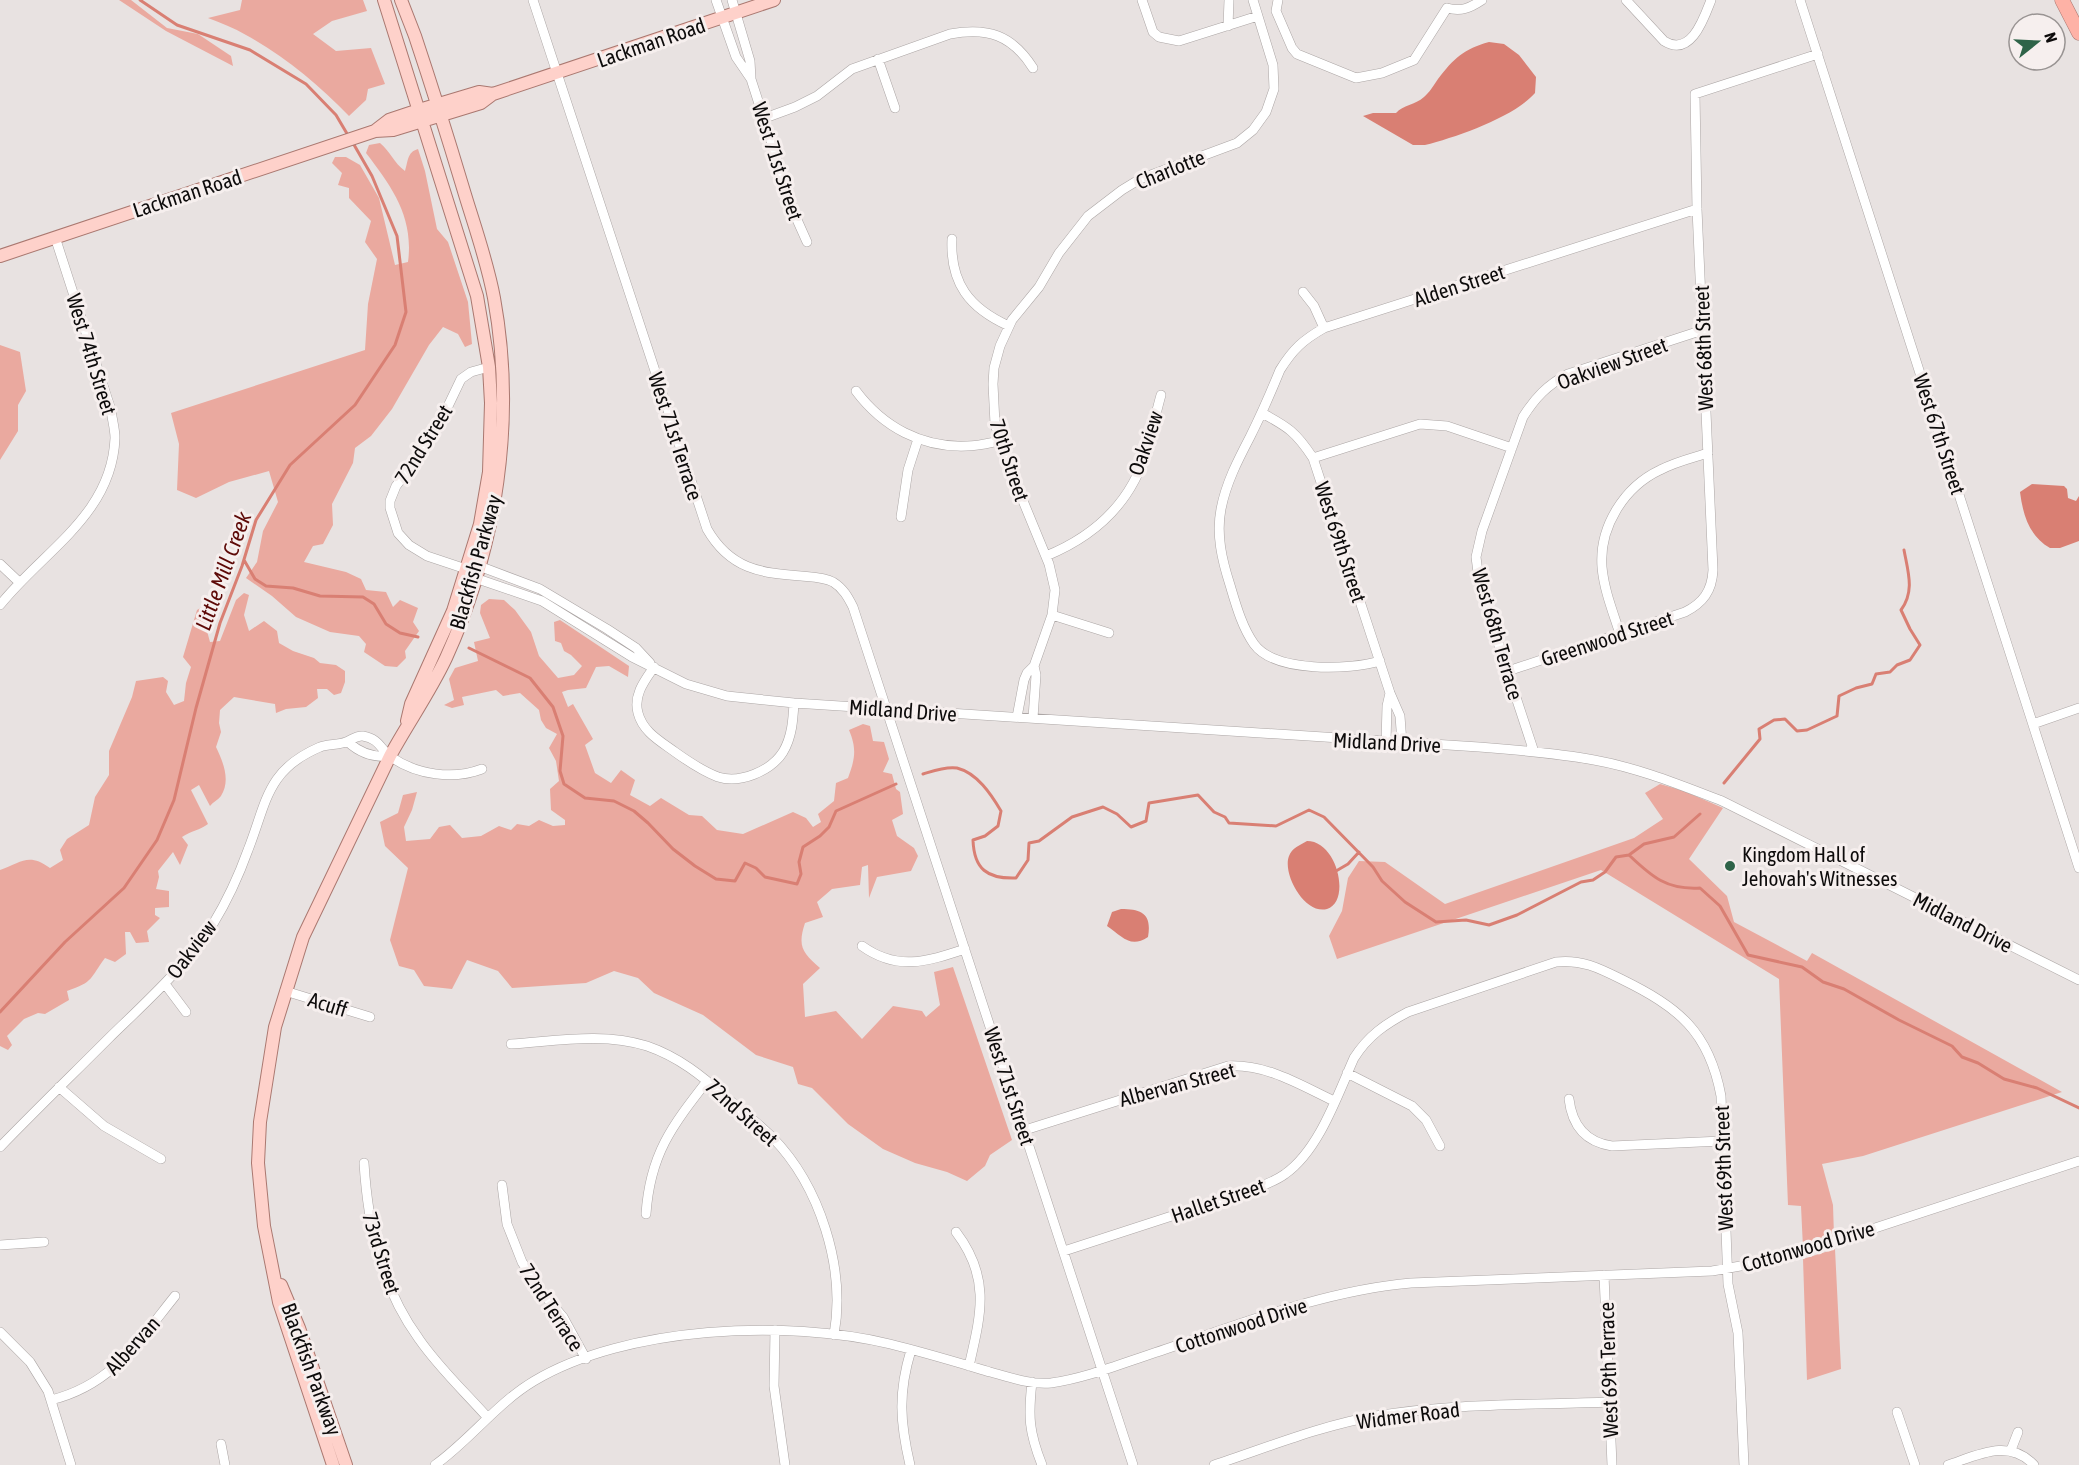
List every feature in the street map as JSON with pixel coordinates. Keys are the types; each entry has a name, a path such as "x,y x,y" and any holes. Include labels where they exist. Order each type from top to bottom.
{"highway":[{"path":"2061,0 2079,33"}],"main road":[{"path":"384,0 421,116"},
{"path":"400,0 415,36 439,110"},
{"name":"Lackman Road","path":"0,255 375,131 390,120 421,116 479,92 493,94 774,0"},
{"name":"Blackfish Parkway","path":"333,1465 279,1302 264,1226 258,1163 260,1122 275,1027 303,937 405,728 411,704 473,571 488,532 500,466 503,431 498,326 487,264 439,110"},
{"name":"Blackfish Parkway","path":"421,116 477,296 489,367 491,438 489,472 473,571"},
{"name":"Blackfish Parkway","path":"274,1274 295,1318 346,1465"}],"street":[{"name":"West 71st Terrace","path":"533,0 707,530 720,549 742,565 770,573 822,578 844,591 853,607 886,708"},
{"name":"West 71st Street","path":"716,0 736,57 751,78"},
{"name":"West 71st Street","path":"732,0 750,61 751,78 794,213 807,242"},
{"path":"1142,0 1153,32 1160,37 1179,41 1258,16"},
{"path":"1228,0 1228,26"},
{"name":"Charlotte","path":"1009,326 1039,287 1074,233 1088,216 1104,203 1140,179 1237,142 1253,130 1266,112 1274,89 1273,65 1253,0"},
{"path":"1278,0 1276,11 1292,48 1297,54 1356,78 1382,73 1414,60 1446,4 1458,11 1482,0"},
{"path":"1626,0 1664,42 1670,45 1679,44 1694,37 1710,0"},
{"name":"West 67th Street","path":"1800,0 2033,724 2076,850 2079,868"},
{"path":"765,118 817,96 852,69 950,34 986,32 1010,41 1033,68"},
{"name":"West 68th Street","path":"1704,600 1709,590 1713,570 1697,209 1695,94 1818,54"},
{"path":"878,59 895,108"},
{"name":"Alden Street","path":"1262,412 1288,357 1298,345 1324,328 1697,209"},
{"name":"West 74th Street","path":"0,605 19,582 75,528 90,510 109,476 113,458 115,435 108,399 55,237"},
{"path":"952,239 953,267 968,298 984,313 1009,326"},
{"path":"1303,292 1314,306 1324,328"},
{"name":"70th Street","path":"1009,326 994,368 992,403 999,441 1046,556 1053,577 1054,590 1052,615 1034,666 1026,673 1017,717"},
{"name":"Oakview Street","path":"1512,448 1523,417 1532,403 1556,380 1584,368 1703,330"},
{"name":"72nd Street","path":"473,571 427,556 402,540 391,516 390,501 396,486 439,425 461,379 471,372 489,367"},
{"path":"856,391 874,412 905,434 918,440 959,446 999,441"},
{"name":"Oakview","path":"1046,556 1088,535 1115,509 1141,466 1161,395"},
{"path":"1262,412 1227,483 1221,509 1219,531 1222,558 1240,617 1255,646 1273,658 1293,666 1362,667 1380,662"},
{"name":"West 69th Street","path":"1262,412 1291,429 1313,458 1390,693 1400,716 1402,743"},
{"path":"1313,458 1420,424 1447,426 1512,448"},
{"path":"901,517 906,477 918,440"},
{"name":"West 68th Terrace","path":"1512,448 1482,531 1476,557 1480,588 1534,752"},
{"path":"1620,634 1605,587 1602,569 1604,543 1612,518 1628,495 1644,479 1671,465 1708,453"},
{"path":"0,564 19,582"},
{"name":"Midland Drive","path":"473,571 542,601 632,657 686,684 727,696 794,703 1534,752 1596,760 1633,769 1722,801 2079,980"},
{"name":"Greenwood Street","path":"1508,671 1684,612 1704,600"},
{"path":"1052,615 1109,633"},
{"name":"70th Street","path":"1033,718 1036,675 1034,666"},
{"path":"654,667 640,689 638,699 638,714 645,728 653,737 699,769 721,778 752,775 779,757 791,732 794,703"},
{"name":"West 69th Street","path":"1386,742 1387,706 1390,693"},
{"name":"West 71st Street","path":"886,708 1133,1465"},
{"path":"2033,724 2079,708"},
{"name":"Oakview","path":"0,1147 165,984 212,924 242,866 267,793 287,766 323,746 348,742 356,736 363,736 380,743 390,756 421,770 448,776 482,769"},
{"name":"Oakview","path":"348,742 357,750 377,758 390,756"},
{"path":"862,946 875,955 892,961 913,963 965,949"},
{"name":"West 69th Street","path":"1347,1073 1367,1040 1383,1026 1408,1012 1556,962 1571,960 1595,966 1657,997 1690,1024 1702,1042 1717,1077 1721,1096 1728,1268 1730,1298 1738,1333 1744,1465"},
{"path":"165,984 186,1012"},
{"name":"Acuff","path":"285,991 370,1017"},
{"name":"72nd Street","path":"511,1044 585,1039 626,1041 674,1057 707,1080 772,1137 803,1180 825,1228 836,1280 837,1305 834,1335"},
{"name":"Albervan Street","path":"1025,1130 1228,1066 1251,1066 1269,1071 1334,1101"},
{"path":"1334,1101 1347,1073 1412,1106 1426,1120 1440,1146"},
{"path":"646,1214 651,1179 660,1150 670,1130 707,1080"},
{"path":"60,1087 104,1126 161,1159"},
{"path":"1569,1099 1570,1110 1579,1129 1587,1137 1602,1144 1612,1146 1722,1141"},
{"name":"Hallet Street","path":"1064,1251 1255,1189 1276,1180 1291,1170 1304,1156 1315,1140 1334,1101"},
{"name":"Cottonwood Drive","path":"438,1464 488,1418 533,1382 586,1359 640,1343 739,1330 775,1330 834,1335 888,1343 1032,1382 1048,1383 1102,1370 1285,1310 1363,1289 1411,1283 1712,1271 1799,1253 2079,1161"},
{"name":"73rd Street","path":"364,1163 366,1203 382,1267 391,1291 419,1340 488,1418"},
{"name":"72nd Terrace","path":"502,1185 507,1224 522,1262 539,1289 563,1317 586,1359"},
{"path":"956,1232 965,1244 974,1264 981,1300 980,1316 969,1366"},
{"path":"0,1245 44,1242"},
{"name":"West 69th Terrace","path":"1604,1275 1612,1465"},
{"name":"Albervan","path":"51,1400 84,1389 114,1369 175,1296"},
{"path":"775,1330 774,1386 785,1465"},
{"path":"0,1332 30,1362 48,1391 71,1465"},
{"path":"910,1465 902,1431 900,1408 906,1365 911,1350"},
{"path":"1032,1382 1029,1423 1032,1440 1042,1465"},
{"name":"Widmer Road","path":"1214,1465 1341,1424 1384,1415 1438,1409 1609,1402"},
{"path":"1897,1412 1915,1465"},
{"path":"2012,1450 2018,1432"},
{"path":"221,1444 225,1465"},
{"path":"1948,1465 2001,1450 2020,1452 2034,1465"}],"shaded area":[{"path":"119,0 131,0 167,28 198,34 231,56 233,66 166,31"},
{"path":"242,0 363,0 367,11 332,21 313,34 336,51 371,48 385,84 368,89 366,100 349,116 326,93 274,52 241,32 208,18 240,10"},
{"path":"1489,42 1504,44 1519,55 1536,77 1535,93 1513,110 1453,137 1425,145 1413,145 1363,116 1373,113 1396,113 1420,100 1455,60 1466,51"},
{"path":"380,143 405,171 410,155 418,149 437,229 448,242 468,302 472,344 465,347 458,334 443,327 429,345 392,409 371,436 355,448 353,463 332,504 333,525 323,544 313,546 304,562 346,572 361,579 366,590 386,592 393,607 400,600 418,608 413,622 419,631 405,651 406,658 397,667 385,666 364,652 366,644 359,636 330,632 296,617 246,578 257,562 263,531 278,502 269,471 229,482 196,498 177,490 179,444 171,413 365,350 368,304 377,259 365,242 371,221 349,198 349,188 338,185 342,173 332,163 335,157 346,157 360,165 379,198 395,265 408,262 408,231 399,203 366,153 369,145"},
{"path":"0,345 20,352 26,391 18,405 18,431 0,460"},
{"path":"2032,484 2064,486 2067,489 2068,498 2076,501 2079,496 2079,541 2060,548 2050,548 2032,531 2025,517 2020,492"},
{"path":"219,592 224,592 207,631 210,642 220,641 236,600 244,593 249,595 244,615 249,631 264,621 277,631 279,643 293,651 314,658 320,663 336,665 345,671 345,682 341,693 334,695 327,689 317,689 318,698 306,707 286,709 276,713 275,704 234,697 220,710 221,732 216,747 225,771 224,790 210,806 199,785 191,790 208,824 182,837 188,845 180,865 173,852 158,871 156,889 169,891 169,907 155,908 155,915 160,918 147,931 149,942 136,943 130,932 125,932 126,954 115,962 105,958 87,982 67,991 69,1000 45,1014 38,1013 24,1019 7,1036 12,1045 8,1050 0,1046 0,870 25,860 36,861 50,868 63,860 60,850 67,839 89,825 95,797 109,775 109,751 132,697 136,681 163,677 168,681 166,692 174,705 184,701 191,667 183,657 197,610 211,602"},
{"path":"489,599 504,600 515,610 531,632 539,656 558,678 574,675 582,666 564,651 561,643 555,641 554,622 560,620 629,666 628,677 609,666 596,667 586,688 562,692 568,707 573,704 593,739 585,745 595,773 611,783 621,770 635,780 630,795 650,806 661,798 689,815 702,816 717,830 743,834 793,812 806,818 813,827 821,822 818,814 834,801 836,783 848,778 854,754 849,730 863,724 870,726 873,741 884,742 889,759 883,772 892,774 896,789 900,792 903,814 892,820 897,836 914,848 918,856 911,871 877,877 869,898 868,865 862,867 860,885 832,889 817,902 823,917 805,923 802,938 803,949 820,968 803,984 805,1017 836,1011 862,1039 893,1006 922,1011 926,1017 940,1005 934,972 953,967 1012,1140 990,1155 985,1166 967,1181 883,1149 848,1124 812,1088 798,1084 793,1067 756,1055 703,1015 654,993 638,978 614,971 586,983 512,988 498,971 467,960 452,989 424,986 414,970 399,966 390,940 408,868 385,846 380,822 398,813 403,795 417,792 404,827 406,841 430,839 439,827 450,825 462,838 481,836 499,826 511,830 517,824 529,826 539,820 553,826 565,825 565,820 551,810 550,789 559,781 556,761 549,748 557,734 546,728 539,710 520,693 503,696 496,690 462,697 464,705 452,708 444,705 454,700 449,679 455,668 478,661 474,642 490,638 480,613 481,605"},
{"path":"1660,784 1684,791 1723,808 1689,859 1727,896 1734,922 1807,961 1812,953 2062,1092 1863,1156 1822,1164 1833,1205 1834,1236 1803,1248 1801,1206 1788,1205 1779,979 1601,870 1337,959 1329,936 1342,911 1348,878 1359,861 1385,862 1445,904 1634,838 1663,819 1645,793"},
{"path":"1307,841 1318,844 1327,851 1338,872 1338,895 1334,904 1327,909 1311,906 1303,900 1289,873 1290,853"},
{"path":"1121,909 1135,910 1144,914 1148,923 1148,937 1136,942 1126,940 1107,926 1112,912"},
{"path":"1835,1249 1841,1369 1807,1380 1803,1259"}],"waterway":[{"name":"Little Mill Creek","path":"140,0 177,25 250,50 306,84 336,115 349,137"},
{"name":"Little Mill Creek","path":"0,1012 65,942 124,888 157,840 174,800 196,708 220,623 242,566 256,520 290,465 355,405 395,345 406,312 397,236 372,176 353,143"},
{"path":"1724,783 1760,739 1759,729 1774,720 1785,719 1797,731 1807,730 1837,716 1839,696 1872,684 1876,674 1890,672 1897,665 1910,660 1920,645 1901,610 1909,588 1904,550"},
{"path":"244,560 255,579 266,586 293,588 320,596 363,597 374,604 386,624 400,633 418,637"},
{"path":"469,648 530,678 553,707 563,736 560,771 564,784 585,798 614,801 634,811 673,849 716,879 735,881 745,863 756,868 765,877 797,884 801,874 799,862 803,847 829,827 836,811 896,784"},
{"path":"923,774 944,768 957,768 971,774 988,791 1001,811 998,826 985,836 973,840 974,850 979,865 997,877 1016,878 1028,860 1029,843 1039,841 1072,817 1103,807 1117,814 1131,827 1146,821 1149,803 1198,795 1214,812 1225,817 1229,823 1276,826 1309,810 1324,817 1373,867 1382,881 1405,902 1436,922 1466,920 1489,925 1517,915 1581,882 1593,880 1605,872 1616,857 1629,855 1653,876 1669,884 1678,887 1700,888 1720,906 1748,955 1802,967 1823,982 1844,989 1952,1046 1962,1057 1978,1063 2004,1079 2037,1088 2079,1108"},
{"path":"1629,855 1644,844 1674,837 1700,814"},
{"path":"1336,871 1348,864 1359,852"}],"place":[{"name":"Kingdom Hall of Jehovah's Witnesses","path":"1730,866"}]}
